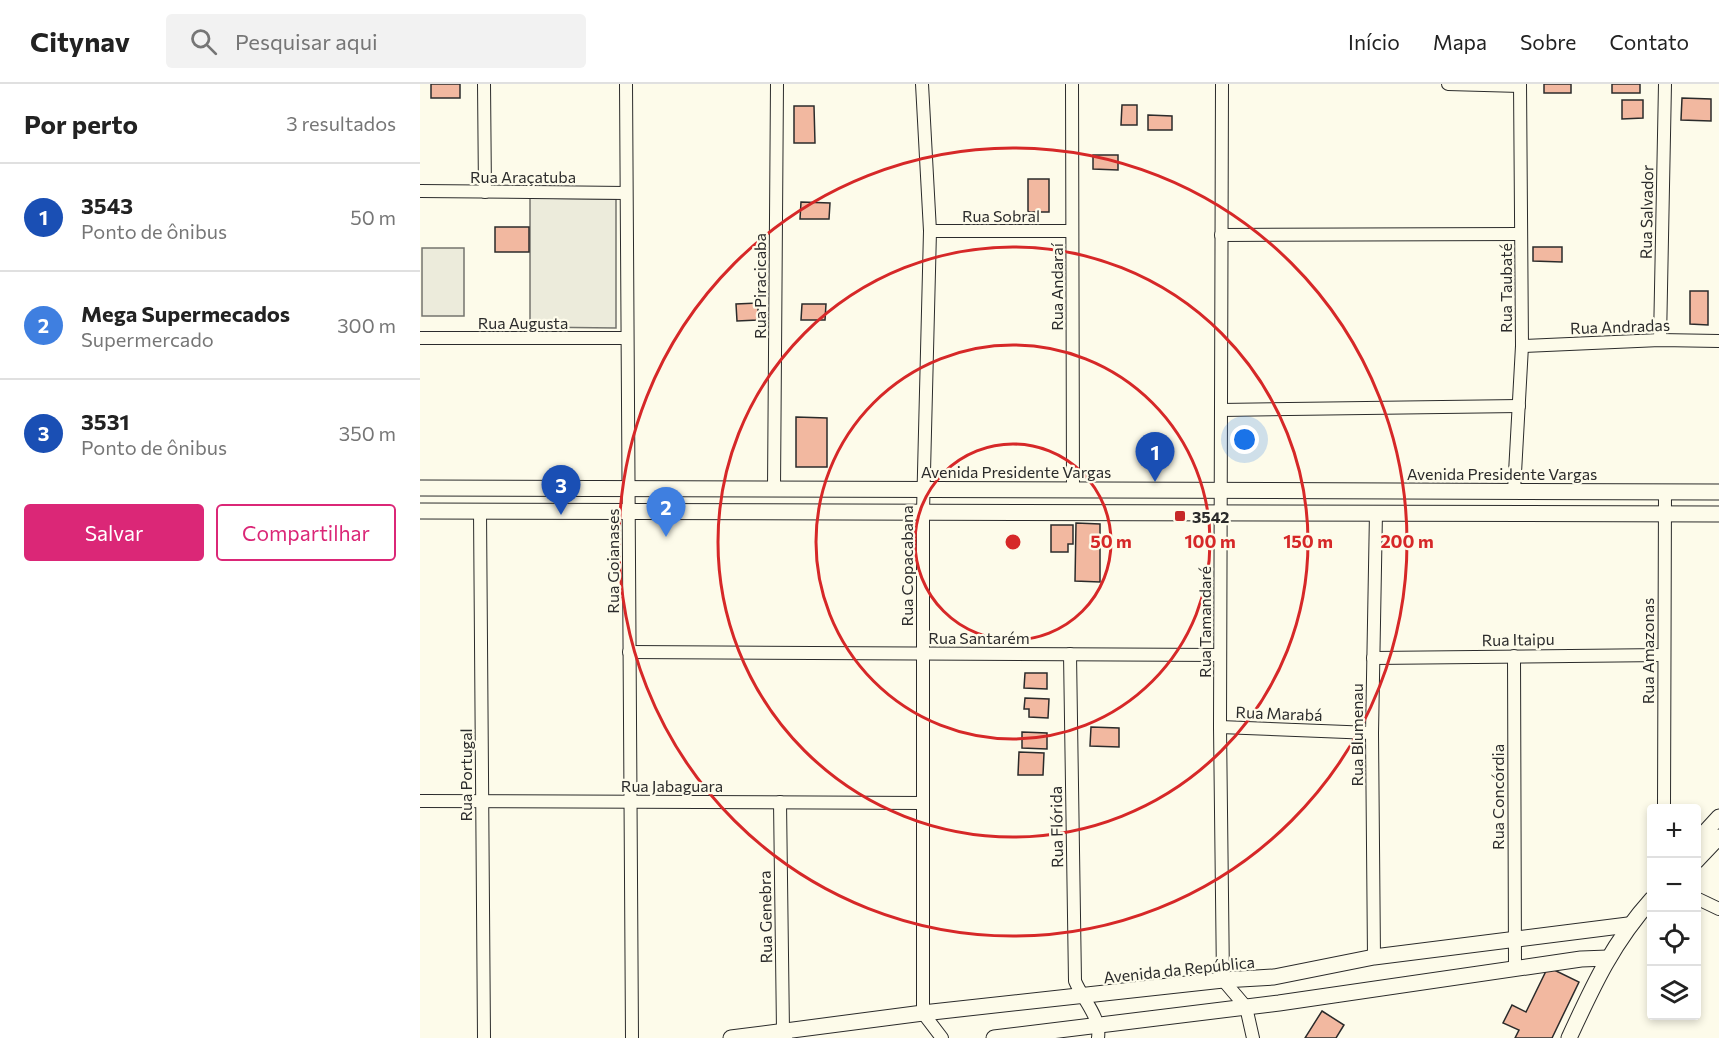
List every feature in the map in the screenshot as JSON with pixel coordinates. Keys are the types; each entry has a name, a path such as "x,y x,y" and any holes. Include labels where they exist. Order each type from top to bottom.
{"street":[{"path":"484,84 485,192"},
{"name":"Rua Goianases","path":"626,84 632,1038"},
{"name":"Rua Piracicaba","path":"774,489 777,84"},
{"name":"Rua Copacabana","path":"922,84 930,231 923,489 923,1013"},
{"name":"Rua Andaraí","path":"1072,84 1073,489"},
{"name":"Rua Tamandaré","path":"1222,84 1220,727 1223,980"},
{"path":"1448,84 1520,85"},
{"name":"Rua Salvador","path":"1660,340 1665,84"},
{"name":"Rua Taubaté","path":"1514,491 1522,346 1520,85"},
{"name":"Rua Araçatuba","path":"420,191 626,193"},
{"name":"Rua Sobral","path":"930,231 1072,231"},
{"path":"1221,234 1521,234"},
{"name":"Rua Augusta","path":"420,338 627,338"},
{"name":"Rua Andradas","path":"1522,346 1660,340 1719,341"},
{"path":"1221,410 1519,406"},
{"name":"Avenida Presidente Vargas","path":"420,488 1719,492"},
{"name":"Rua Amazonas","path":"1664,804 1665,493"},
{"path":"420,511 1719,514"},
{"name":"Rua Portugal","path":"480,511 484,1038"},
{"name":"Rua Blumenau","path":"1374,957 1372,733 1376,512"},
{"name":"Rua Santarém","path":"629,652 1220,655"},
{"name":"Rua Flórida","path":"1070,654 1075,981 1099,1031"},
{"name":"Rua Itaipu","path":"1373,658 1664,655"},
{"name":"Rua Concórdia","path":"1514,656 1513,938 1515,968"},
{"name":"Rua Marabá","path":"1220,727 1372,733"},
{"name":"Rua Jabaguara","path":"420,801 923,803"},
{"name":"Rua Genebra","path":"780,802 784,1035"},
{"path":"1701,837 1719,817"},
{"path":"1699,858 1719,837"},
{"path":"1701,900 1719,909"},
{"path":"1569,1038 1608,958 1628,925 1647,904"},
{"name":"Avenida da República","path":"732,1038 784,1035 923,1013 1223,980 1274,977 1374,957 1628,925"},
{"path":"994,1038 1099,1031 1515,968 1608,958"},
{"path":"1223,980 1246,1007 1253,1038"},
{"path":"923,1013 942,1038"}],"shaded area":[{"path":"530,198 616,199 616,328 530,327"},
{"path":"422,248 464,248 464,316 422,316"}],"building":[{"path":"431,84 460,84 460,98 431,98"},
{"path":"1544,84 1571,84 1571,93 1544,93"},
{"path":"1612,84 1640,84 1640,93 1612,93"},
{"path":"1682,98 1711,99 1711,121 1681,120"},
{"path":"1622,100 1643,100 1643,118 1622,119"},
{"path":"1122,105 1137,105 1137,125 1121,125"},
{"path":"794,106 814,106 815,143 794,143"},
{"path":"1148,115 1172,116 1172,130 1148,130"},
{"path":"1093,155 1118,155 1118,170 1093,169"},
{"path":"1028,179 1049,179 1049,212 1028,212"},
{"path":"801,202 830,203 829,219 800,219"},
{"path":"495,227 529,227 529,252 495,252"},
{"path":"1533,247 1562,247 1562,262 1533,261"},
{"path":"1690,291 1708,291 1708,325 1690,324"},
{"path":"758,303 758,320 737,321 736,304"},
{"path":"802,304 826,304 825,320 801,320"},
{"path":"796,417 827,418 827,467 796,467"},
{"path":"1076,523 1100,524 1100,582 1075,581"},
{"path":"1051,525 1073,525 1073,544 1068,544 1068,552 1051,552"},
{"path":"1025,673 1047,673 1047,689 1024,688"},
{"path":"1025,698 1049,699 1048,718 1029,717 1029,709 1024,709"},
{"path":"1091,727 1119,728 1119,747 1090,746"},
{"path":"1022,732 1047,733 1047,749 1022,748"},
{"path":"1019,752 1044,753 1043,775 1018,775"},
{"path":"1548,967 1579,982 1552,1038 1515,1038 1519,1030 1503,1023 1512,1005 1526,1012"},
{"path":"1322,1011 1344,1025 1336,1038 1305,1038"}],"place":[{"name":"3543","path":"1155,482"},
{"name":"3531","path":"561,515"},
{"name":"3542","path":"1180,516"},
{"name":"Mega Supermecados","path":"666,537"}]}
